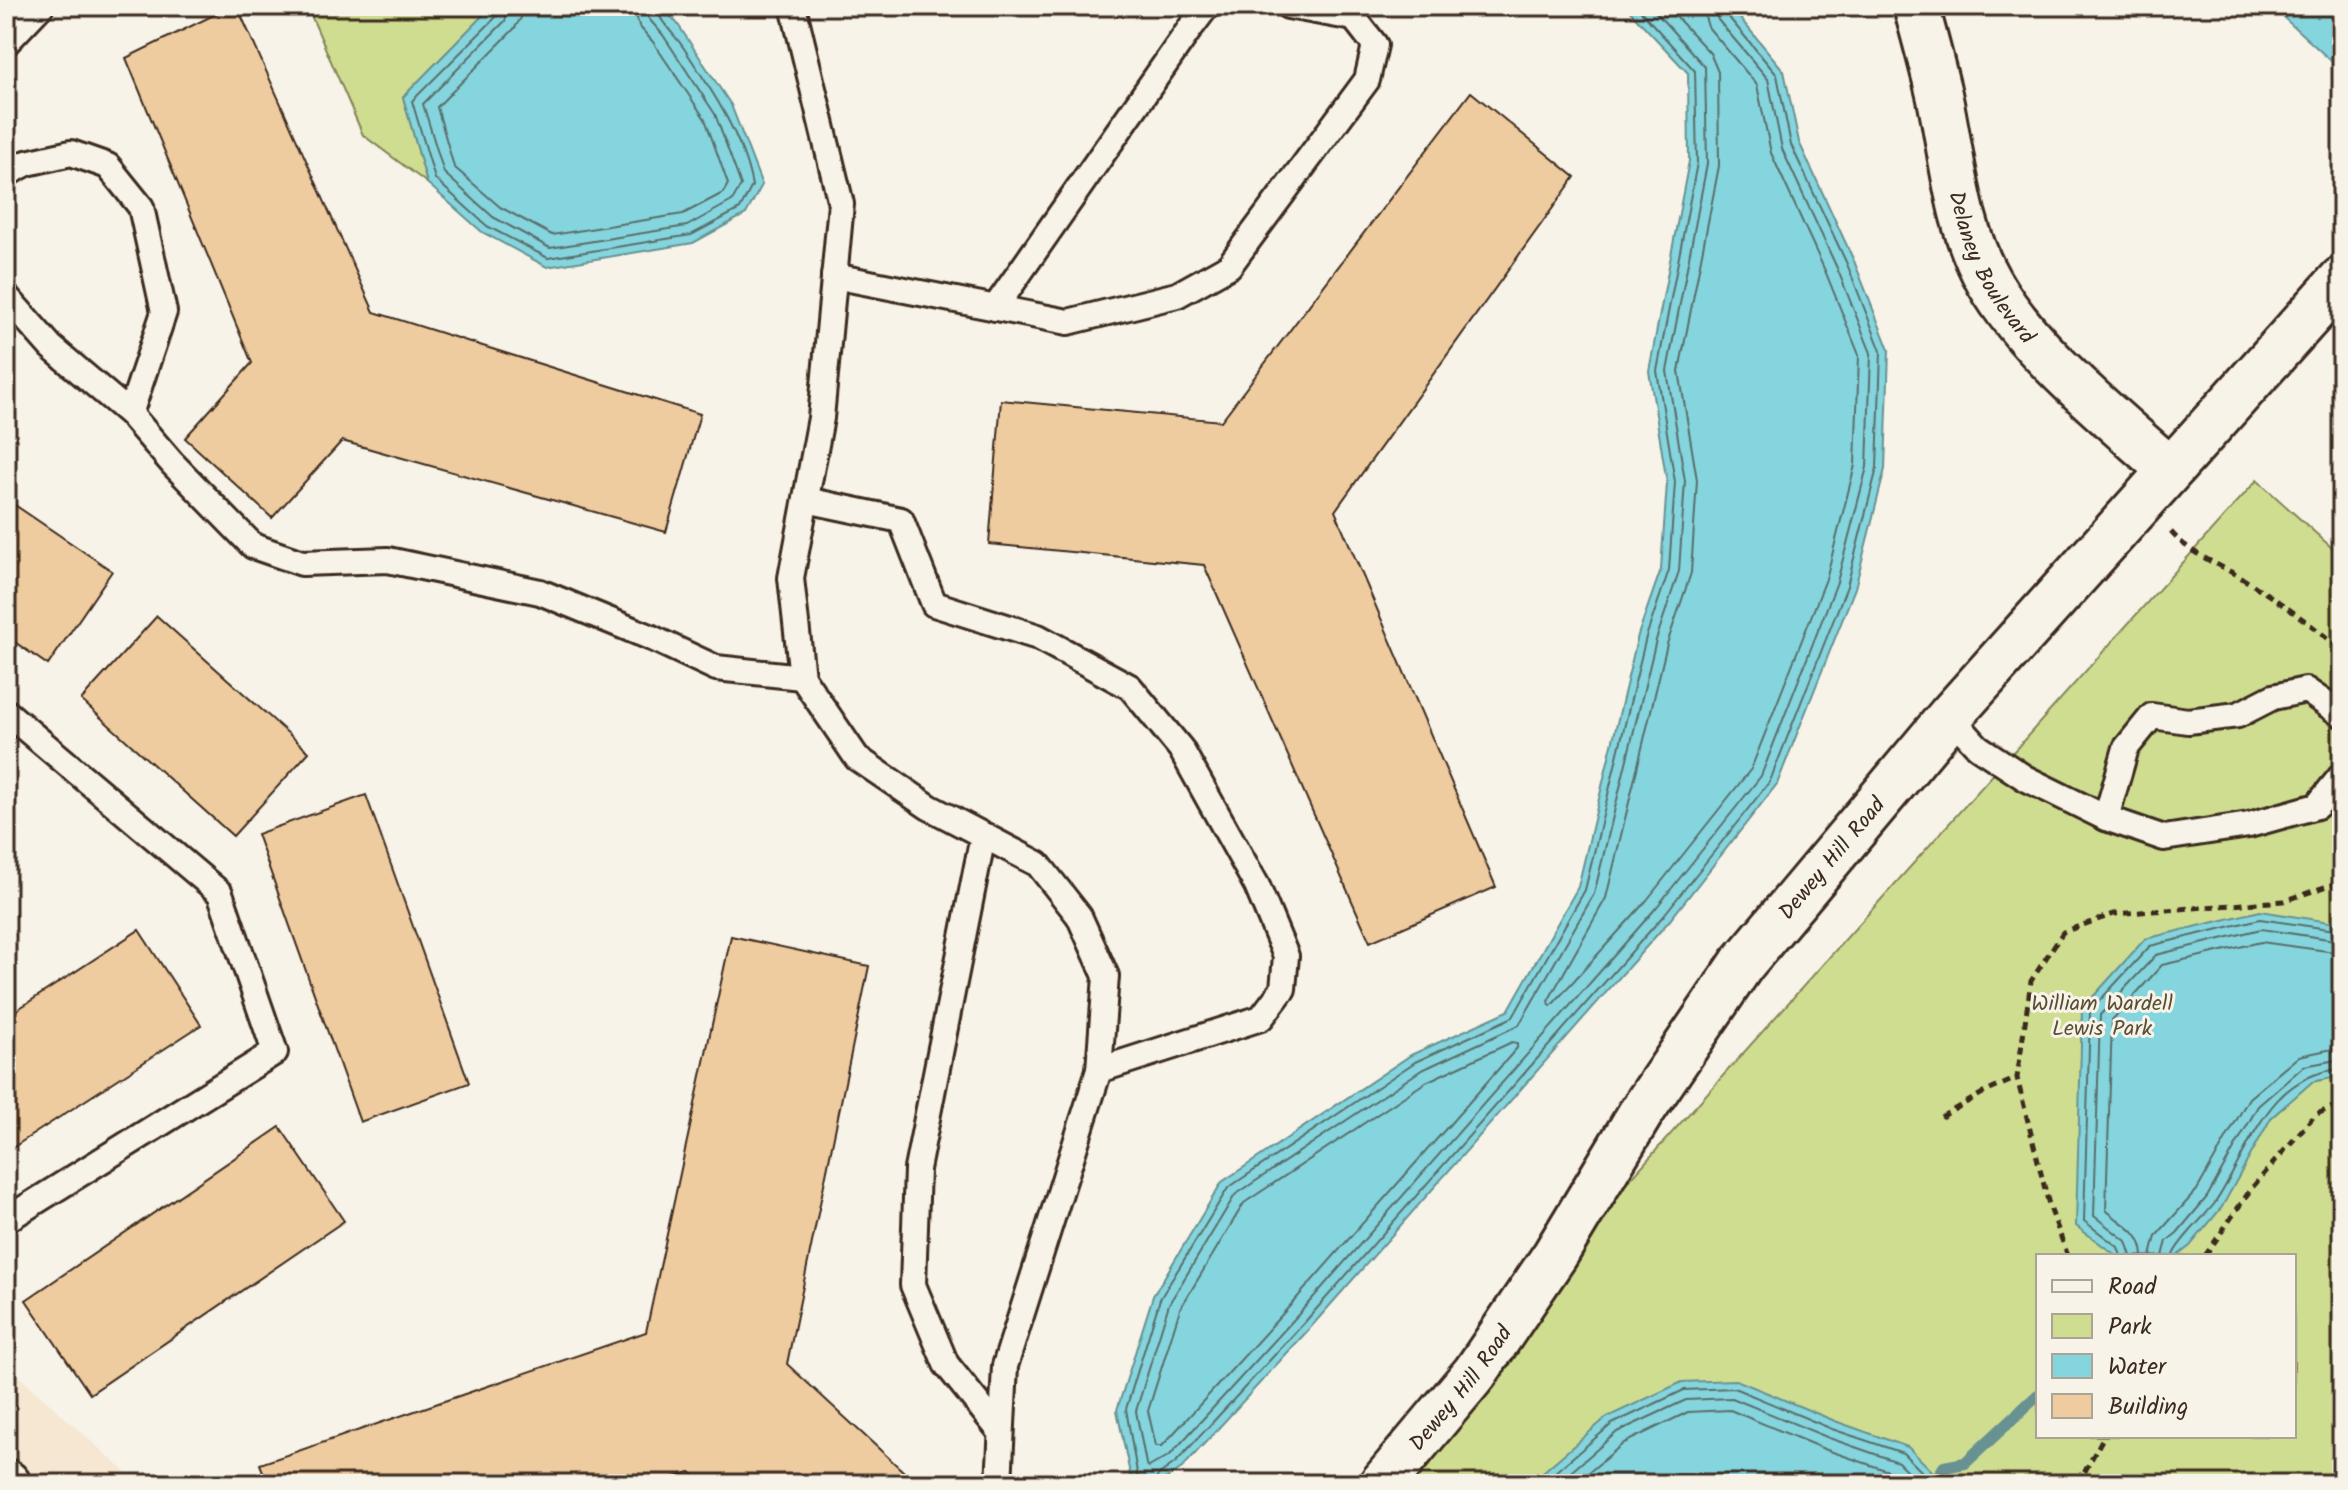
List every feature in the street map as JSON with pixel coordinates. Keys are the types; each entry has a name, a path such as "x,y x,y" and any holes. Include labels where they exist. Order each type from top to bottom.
{"street":[{"name":"Delaney Boulevard","path":"1916,6 1939,96 1960,210 1989,282 2033,342 2086,394 2156,486"},
{"name":"Dewey Hill Road","path":"1382,1484 1475,1373 1555,1255 1640,1114 1742,964 1950,716 2342,279"}],"lane":[{"path":"6,43 41,6"},
{"path":"793,6 841,204 821,418 791,578 802,677 857,758 929,807 1038,864 1079,916 1106,976 1099,1070 1005,1366 999,1484"},
{"path":"995,308 1191,27 1209,6"},
{"path":"834,276 1068,322 1177,295 1229,266 1367,80 1373,57 1375,45 1354,18 1288,6"},
{"path":"6,174 27,163 71,153 108,166 141,207 164,312 130,414"},
{"path":"6,296 51,347 130,414 172,463 253,546 302,563 388,560 540,592 716,668 802,677"},
{"path":"806,500 901,520 934,604 1038,637 1130,687 1181,749 1257,886 1286,956 1283,989 1261,1018 1099,1070"},
{"path":"2106,818 2126,748 2152,716 2188,721 2238,715 2273,697 2306,690 2342,715"},
{"path":"6,712 220,893 275,1052 6,1220"},
{"path":"1950,716 1978,747 2013,770 2106,818 2164,838 2249,825 2317,806 2342,775"},
{"path":"983,836 917,1169 913,1285 946,1364 1000,1431"}],"path":[{"path":"2156,486 2178,540 2293,612 2342,650"},
{"path":"2067,1254 2049,1205 2017,1078 2031,981 2063,932 2114,914 2284,901 2342,881"},
{"path":"1941,1117 2017,1078"},
{"path":"2206,1254 2251,1189 2315,1115 2342,1103"},
{"path":"2078,1484 2103,1438"}],"shaded area":[{"path":"6,1365 139,1484 6,1484"}],"green space":[{"path":"307,6 502,6 487,11 403,97 427,183 363,135"},
{"name":"William Wardell Lewis Park","path":"2257,480 2342,557 2342,1484 1357,1484"}],"water":[{"path":"502,6 661,6 677,23 731,105 762,185 746,214 693,243 547,267 482,232 427,183 403,97 487,11"},
{"path":"1625,6 1730,6 1784,71 1799,142 1854,261 1889,350 1885,469 1855,588 1777,784 1670,920 1310,1328 1182,1468 1158,1484 1132,1484 1117,1410 1153,1296 1222,1182 1411,1055 1508,1011 1578,887 1638,635 1661,569 1667,483 1649,371 1689,161 1688,73"},
{"path":"2295,6 2331,6 2342,16 2342,64 2339,68 2284,18"},
{"path":"2260,911 2342,924 2342,1076 2312,1082 2271,1118 2222,1207 2180,1254 2114,1254 2076,1226 2082,1009 2145,939"},
{"path":"1736,1380 1908,1447 1945,1484 1529,1484 1607,1417 1682,1382"}],"building":[{"path":"237,6 374,312 700,414 666,532 342,441 272,518 185,438 252,363 126,58"},
{"path":"1471,92 1575,177 1335,511 1496,887 1370,942 1204,565 989,544 1001,400 1221,421"},
{"path":"6,499 112,571 48,665 6,636"},
{"path":"157,616 309,752 233,836 81,700"},
{"path":"366,795 469,1083 360,1122 257,834"},
{"path":"139,930 201,1025 6,1152 6,1017"},
{"path":"731,936 869,966 787,1364 917,1484 703,1484 690,1472 655,1484 268,1484 260,1464 646,1332"},
{"path":"280,1127 344,1221 90,1394 26,1300"}],"waterway":[{"path":"1938,1477 1944,1467 1965,1463 2036,1397"}]}
